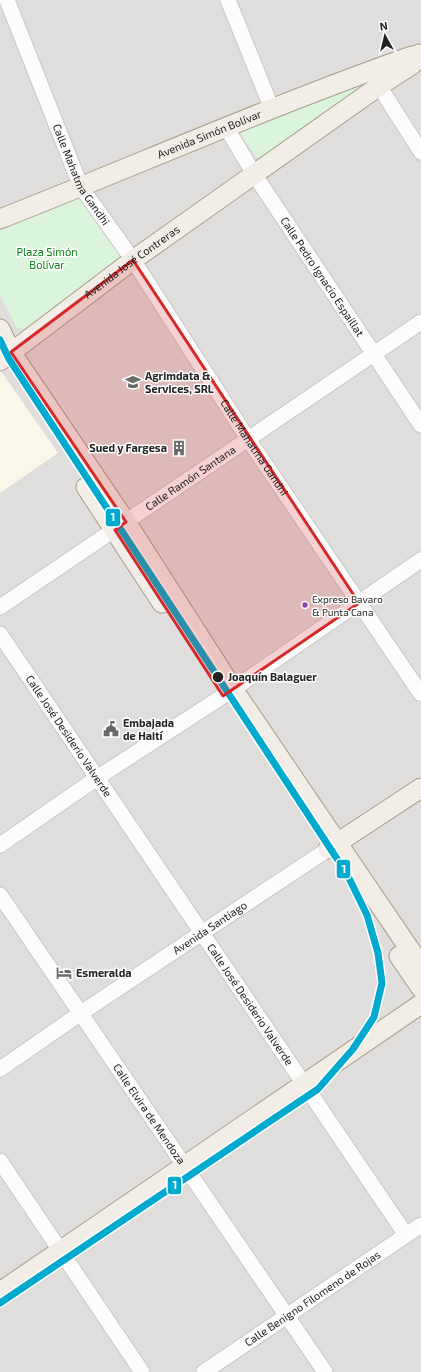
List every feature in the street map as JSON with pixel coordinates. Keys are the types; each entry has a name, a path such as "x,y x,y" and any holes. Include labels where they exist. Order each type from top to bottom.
{"main road":[{"name":"Avenida Simón Bolívar","path":"0,219 226,127 372,70 420,53"},
{"name":"Avenida José Contreras","path":"4,357 133,260 379,86 413,64 420,53"},
{"path":"0,329 4,357 120,526 228,693 333,846 421,966"},
{"name":"Avenida Santiago","path":"333,846 421,788"},
{"path":"333,846 421,988"},
{"path":"0,1292 421,1004"}],"street":[{"name":"Calle Mahatma Gandhi","path":"7,0 81,187 133,260 248,439 421,694"},
{"path":"228,0 272,109"},
{"path":"379,86 421,152"},
{"name":"Calle Pedro Ignacio Espaillat","path":"226,127 254,174 421,425"},
{"name":"Calle Ramón Santana","path":"0,607 421,322"},
{"path":"0,845 97,778 228,693 421,560"},
{"name":"Calle José Desiderio Valverde","path":"0,634 406,1236"},
{"name":"Avenida Santiago","path":"0,1069 81,1013 333,846"},
{"name":"Calle Elvira de Mendoza","path":"0,895 325,1372"},
{"path":"0,1161 142,1372"},
{"name":"Calle Benigno Filomeno de Rojas","path":"204,1372 421,1225"}],"highlighted area":[{"path":"133,260 359,603 223,696 115,530 126,522 11,352"}],"shaded area":[{"path":"0,0 421,0 421,1372 0,1372"},
{"path":"1,371 58,453 0,493 0,372"},
{"path":"11,533 38,571 0,598 0,541"},
{"path":"112,540 154,599 136,612 102,564 99,566 96,561 83,570 86,575 31,610 50,597 43,587"},
{"path":"326,859 419,996 314,1069 276,1012 325,980 269,899"}],"green space":[{"path":"388,71 259,158 242,137 242,131"},
{"name":"Plaza Simón Bolívar","path":"73,198 85,199 121,254 120,262 29,329 17,328 0,295 0,228"}],"transit line":[{"name":"1","path":"0,340 9,359 347,874 367,915 378,953 382,983 374,1017 353,1049 318,1089 0,1303"}],"place":[{"name":"Agrimdata & Services, SRL","path":"133,382"},
{"name":"Sued y Fargesa","path":"179,448"},
{"name":"Expreso Bavaro & Punta Cana","path":"305,605"},
{"name":"Joaquín Balaguer","path":"218,677"},
{"name":"Embajada de Haití","path":"111,729"},
{"name":"Esmeralda","path":"64,973"}]}
